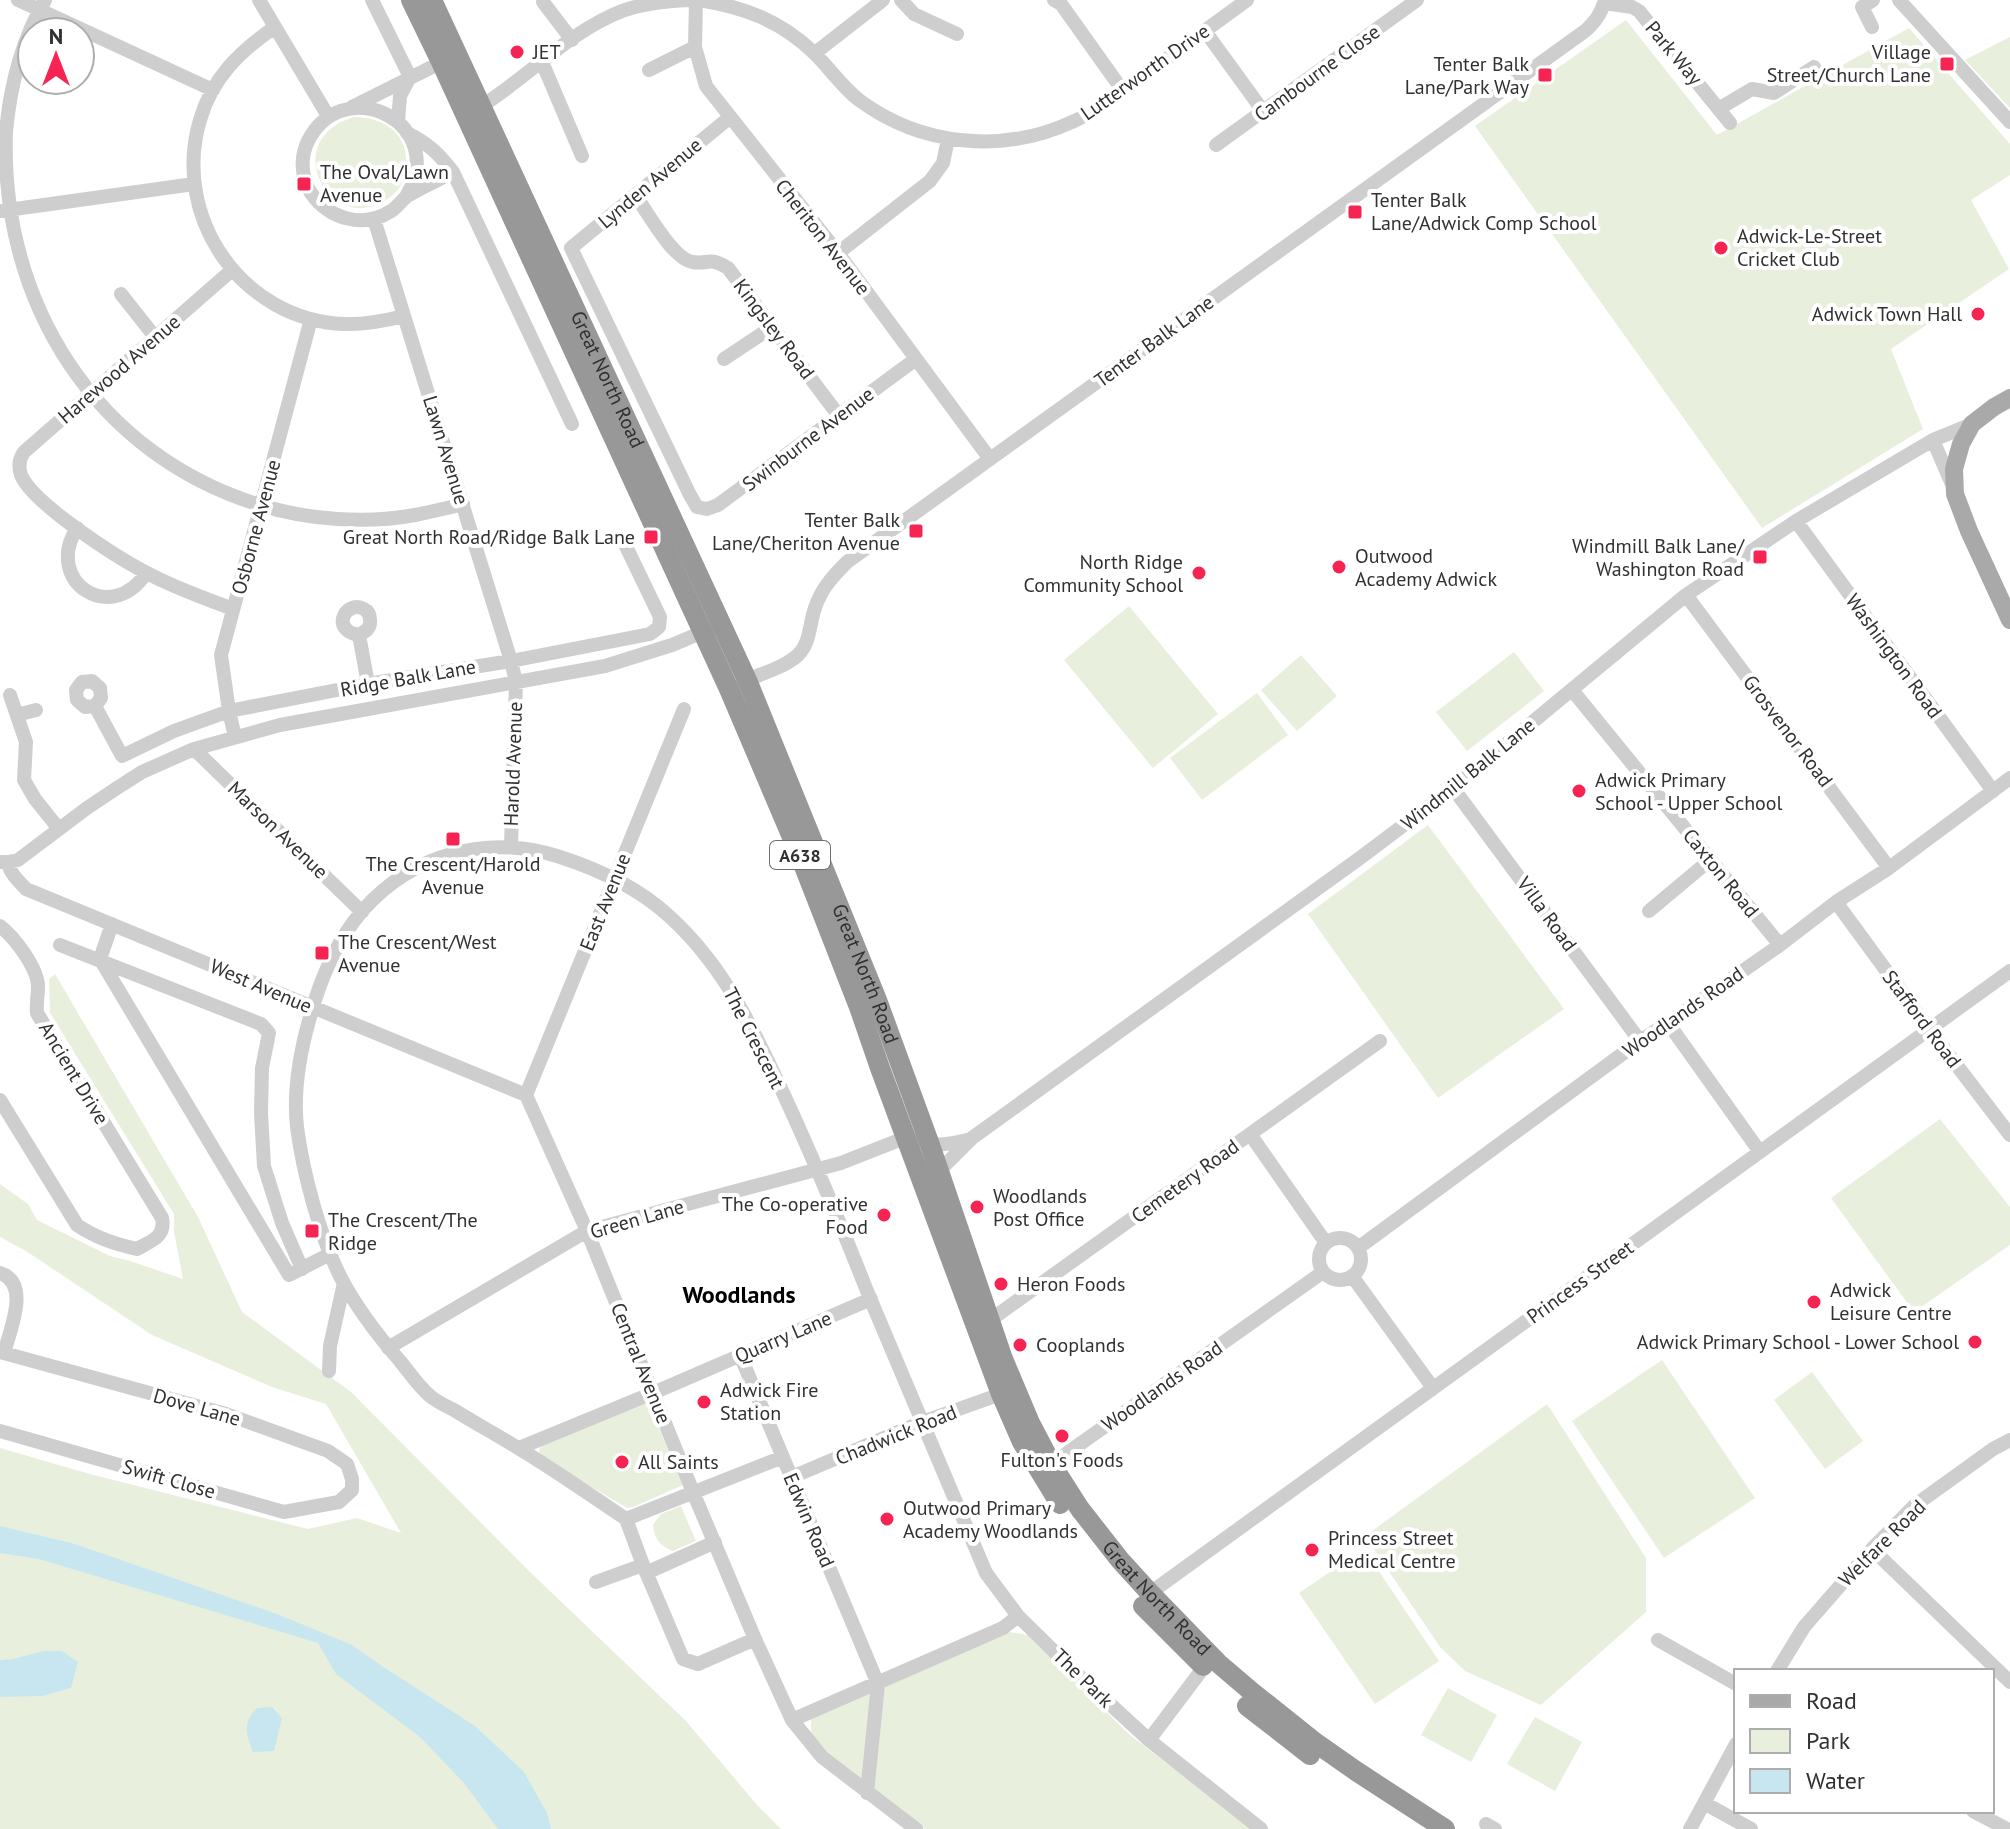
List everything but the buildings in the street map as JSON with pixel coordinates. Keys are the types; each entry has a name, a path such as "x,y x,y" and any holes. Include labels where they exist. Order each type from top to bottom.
{"highway":[{"name":"Great North Road","path":"411,0 450,58"},
{"name":"Great North Road","path":"432,0 450,58 712,628 747,680 877,1000 1003,1359 1045,1468 1069,1516 1110,1568 1204,1667 1281,1734 1419,1829"},
{"name":"Great North Road","path":"712,628 722,674 800,856 859,1007 1001,1394 1022,1442 1064,1486 1095,1530 1150,1593 1218,1663 1356,1771 1445,1829"}],"main road":[{"path":"2010,398 1972,424 1961,444 1954,469 1955,494 2010,620"}],"street":[{"path":"18,0 42,5 213,90"},
{"path":"259,0 328,116"},
{"path":"372,0 410,77"},
{"path":"474,111 584,31 621,12 654,2 690,0"},
{"name":"Cheriton Avenue","path":"698,0 695,47 706,86 838,253 990,459"},
{"name":"Lutterworth Drive","path":"698,0 732,5 765,17 815,53 836,80 859,100 888,118 919,132 980,142 1014,140 1074,121 1123,91 1247,0"},
{"path":"815,53 883,0"},
{"path":"901,0 914,14 957,34"},
{"path":"1054,0 1061,4 1123,91"},
{"name":"Cambourne Close","path":"1216,145 1417,0"},
{"path":"1872,27 1862,7 1873,0"},
{"path":"1899,0 2010,122"},
{"name":"Park Way","path":"1604,1 1639,11 1730,123"},
{"name":"Tenter Balk Lane","path":"747,680 791,660 801,652 809,638 820,596 832,577 847,562 1585,31 1596,21 1604,1"},
{"path":"543,2 572,40"},
{"path":"42,5 4,109 3,211 34,308 58,353 88,395 125,432 167,463 212,488 261,506 311,516 362,520 413,516 463,504"},
{"path":"275,27 250,44 229,65 213,90 200,120 194,152 194,184 201,215 214,244 232,270 255,292 282,308 311,319 342,324 374,323 404,316"},
{"path":"1205,31 1263,111"},
{"path":"649,70 695,47"},
{"path":"410,77 400,96 403,128 414,147 416,164 414,182 406,197 392,211 374,219 354,221 335,215 319,203 307,187 302,167 305,148 314,130 328,116 351,107 410,77 450,58"},
{"path":"542,62 582,156"},
{"path":"1720,108 1752,89 1774,93 1814,67"},
{"path":"351,107 381,111 430,146 453,172 572,424"},
{"name":"Lynden Avenue","path":"697,507 571,248 729,118"},
{"path":"838,253 930,181 943,163 948,139"},
{"path":"406,197 453,172"},
{"path":"3,211 194,184"},
{"name":"Kingsley Road","path":"635,195 674,251 690,262 716,260 728,268 839,416"},
{"name":"Lawn Avenue","path":"374,219 516,682"},
{"name":"Harewood Avenue","path":"77,528 28,486 21,475 20,458 232,270"},
{"path":"121,294 155,337"},
{"name":"Osborne Avenue","path":"235,737 221,655 311,319"},
{"path":"724,359 772,327"},
{"name":"Swinburne Avenue","path":"697,507 707,509 718,505 916,359"},
{"name":"Windmill Balk Lane","path":"939,1171 972,1138 1453,788 1686,595 1796,521 1933,440 1972,424"},
{"path":"1933,440 1955,494"},
{"name":"Washington Road","path":"1796,521 1993,791"},
{"path":"146,573 139,584 117,597 92,594 72,577 67,552 70,539 77,528 146,573 233,609"},
{"name":"Ridge Balk Lane","path":"95,706 122,756 174,731 229,711 650,634 659,627 660,617 622,538"},
{"name":"Grosvenor Road","path":"1686,595 1889,868"},
{"name":"Ridge Balk Lane","path":"4,862 18,860 142,772 194,749 280,725 627,661 712,628"},
{"path":"359,635 368,684"},
{"path":"722,674 747,680"},
{"path":"734,701 736,691 747,680"},
{"name":"Harold Avenue","path":"511,847 516,682"},
{"name":"Caxton Road","path":"1572,690 1780,945"},
{"path":"10,695 27,748 24,780 59,829"},
{"name":"East Avenue","path":"526,1095 684,709"},
{"path":"17,715 36,710"},
{"name":"Marson Avenue","path":"194,749 362,912"},
{"name":"Woodlands Road","path":"1358,1248 1640,1041 1889,868 2010,778"},
{"name":"Villa Road","path":"1453,788 1640,1041"},
{"name":"The Crescent","path":"626,1519 519,1448 430,1396 388,1348 344,1283 330,1254 306,1175 297,1124 297,1086 302,1042 323,980 342,940 362,912 383,891 430,861 456,852 511,847 543,852 614,879 646,897 671,918 723,978 750,1023 818,1169 986,1573 1018,1616"},
{"path":"1649,911 1710,860"},
{"name":"West Avenue","path":"4,862 26,889 526,1095"},
{"name":"Stafford Road","path":"1836,902 2010,1135"},
{"path":"112,924 100,959 289,1275 330,1254"},
{"name":"Ancient Drive","path":"0,926 36,974 37,1013 162,1218 164,1227 159,1237 137,1249 114,1244 77,1225 0,1100"},
{"path":"60,945 261,1024 269,1033 262,1068 264,1166 282,1223 302,1269"},
{"name":"Princess Street","path":"1150,1593 2010,971"},
{"path":"1668,1023 1760,1152"},
{"name":"Cemetery Road","path":"989,1321 1380,1041"},
{"name":"Central Avenue","path":"526,1095 587,1231 693,1492 792,1720"},
{"path":"1250,1134 1326,1243"},
{"path":"907,1137 930,1145"},
{"name":"Green Lane","path":"388,1348 587,1231 841,1163 907,1137"},
{"name":"Windmill Balk Lane","path":"930,1145 948,1145 972,1138"},
{"path":"1344,1238 1358,1248 1361,1260 1352,1276 1335,1280 1323,1272 1319,1259 1326,1243 1344,1238"},
{"name":"Woodlands Road","path":"1045,1468 1323,1272"},
{"path":"0,1273 14,1282 17,1293 16,1309 2,1352"},
{"path":"1352,1276 1433,1388"},
{"path":"329,1371 330,1346 344,1283"},
{"name":"Quarry Lane","path":"519,1448 871,1299"},
{"name":"Dove Lane","path":"2,1352 226,1414 328,1451 347,1464 352,1479 352,1490 339,1502"},
{"name":"Edwin Road","path":"740,1355 878,1684"},
{"name":"Chadwick Road","path":"792,1477 922,1422 1001,1394"},
{"name":"Swift Close","path":"0,1431 284,1512 339,1502"},
{"name":"Welfare Road","path":"1778,1669 1804,1627 1914,1506 2010,1440"},
{"path":"755,1639 698,1664 683,1659 626,1519 783,1457"},
{"path":"596,1582 645,1569 715,1542"},
{"path":"1872,1549 2010,1682"},
{"path":"916,1829 822,1757 792,1720 1003,1628 1018,1616"},
{"name":"The Park","path":"1018,1616 1149,1740 1261,1829"},
{"path":"1658,1640 1734,1683"},
{"path":"1149,1740 1204,1667"},
{"path":"867,1793 878,1684"},
{"path":"1690,1829 1734,1748"},
{"path":"1704,1803 1751,1829"},
{"path":"1977,1813 2007,1829"}],"green space":[{"path":"1626,20 1717,135 1909,28 2010,144 2010,175 1971,200 2009,269 1891,349 1923,429 1762,528 1475,126"},
{"path":"2010,37 2010,108 1965,60"},
{"path":"353,117 387,126 395,132 405,151 406,163 400,187 386,200 367,208 349,207 334,199 323,186 317,171 316,154 322,138 338,124"},
{"path":"1129,606 1218,714 1153,768 1064,660"},
{"path":"1514,652 1544,691 1467,751 1436,712"},
{"path":"1301,655 1337,696 1297,731 1261,690"},
{"path":"1257,693 1288,735 1202,800 1170,758"},
{"path":"1428,825 1564,1009 1438,1098 1308,914"},
{"path":"55,974 198,1217 242,1312 351,1392 530,1572 686,1721 781,1829 0,1829 0,1448 308,1529 357,1518 401,1533 326,1404 272,1387 152,1335 0,1237 0,1184 28,1204 37,1220 110,1256 183,1279 174,1232 174,1214 50,1013 49,979"},
{"path":"1940,1119 2010,1207 2010,1245 1914,1312 1831,1198"},
{"path":"1662,1360 1755,1498 1664,1558 1572,1421"},
{"path":"1812,1372 1863,1441 1825,1469 1774,1400"},
{"path":"648,1403 683,1485 627,1508 548,1461 539,1452 541,1445"},
{"path":"1547,1404 1646,1558 1646,1612 1541,1705 1465,1671 1440,1647 1365,1536"},
{"path":"681,1506 696,1541 673,1551 658,1541 653,1525 661,1514"},
{"path":"1364,1549 1439,1661 1375,1704 1299,1593"},
{"path":"1009,1632 1028,1635 1130,1735 1252,1829 925,1829 877,1796 828,1755 811,1735 811,1717"},
{"path":"1448,1688 1497,1715 1471,1762 1421,1735"},
{"path":"1535,1717 1582,1742 1555,1791 1507,1764"}],"water":[{"path":"0,1526 75,1544 277,1614 352,1645 475,1726 524,1772 547,1813 551,1829 498,1829 463,1782 420,1737 336,1674 318,1643 39,1559 0,1553"},
{"path":"44,1651 62,1651 78,1662 71,1688 42,1696 0,1697 0,1660"},
{"path":"272,1707 282,1718 274,1751 253,1752 247,1734 249,1719 257,1708"}],"place":[{"name":"JET","path":"517,52"},
{"name":"Village Street/Church Lane","path":"1947,64"},
{"name":"Tenter Balk Lane/Park Way","path":"1545,75"},
{"name":"The Oval/Lawn Avenue","path":"304,184"},
{"name":"Tenter Balk Lane/Adwick Comp School","path":"1355,212"},
{"name":"Adwick-Le-Street Cricket Club","path":"1721,248"},
{"name":"Adwick Town Hall","path":"1978,314"},
{"name":"Tenter Balk Lane/Cheriton Avenue","path":"916,531"},
{"name":"Great North Road/Ridge Balk Lane","path":"651,537"},
{"name":"Windmill Balk Lane/ Washington Road","path":"1760,557"},
{"name":"Outwood Academy Adwick","path":"1339,567"},
{"name":"North Ridge Community School","path":"1199,573"},
{"name":"Adwick Primary School - Upper School","path":"1579,791"},
{"name":"The Crescent/Harold Avenue","path":"453,839"},
{"name":"The Crescent/West Avenue","path":"322,953"},
{"name":"Woodlands Post Office","path":"977,1207"},
{"name":"The Co-operative Food","path":"884,1215"},
{"name":"The Crescent/The Ridge","path":"312,1231"},
{"name":"Heron Foods","path":"1001,1284"},
{"name":"Adwick Leisure Centre","path":"1814,1302"},
{"name":"Adwick Primary School - Lower School","path":"1975,1342"},
{"name":"Cooplands","path":"1020,1345"},
{"name":"Adwick Fire Station","path":"704,1402"},
{"name":"Fulton's Foods","path":"1062,1436"},
{"name":"All Saints","path":"622,1462"},
{"name":"Outwood Primary Academy Woodlands","path":"887,1519"},
{"name":"Princess Street Medical Centre","path":"1312,1550"}],"district":[{"name":"Woodlands","path":"739,1294"}]}
